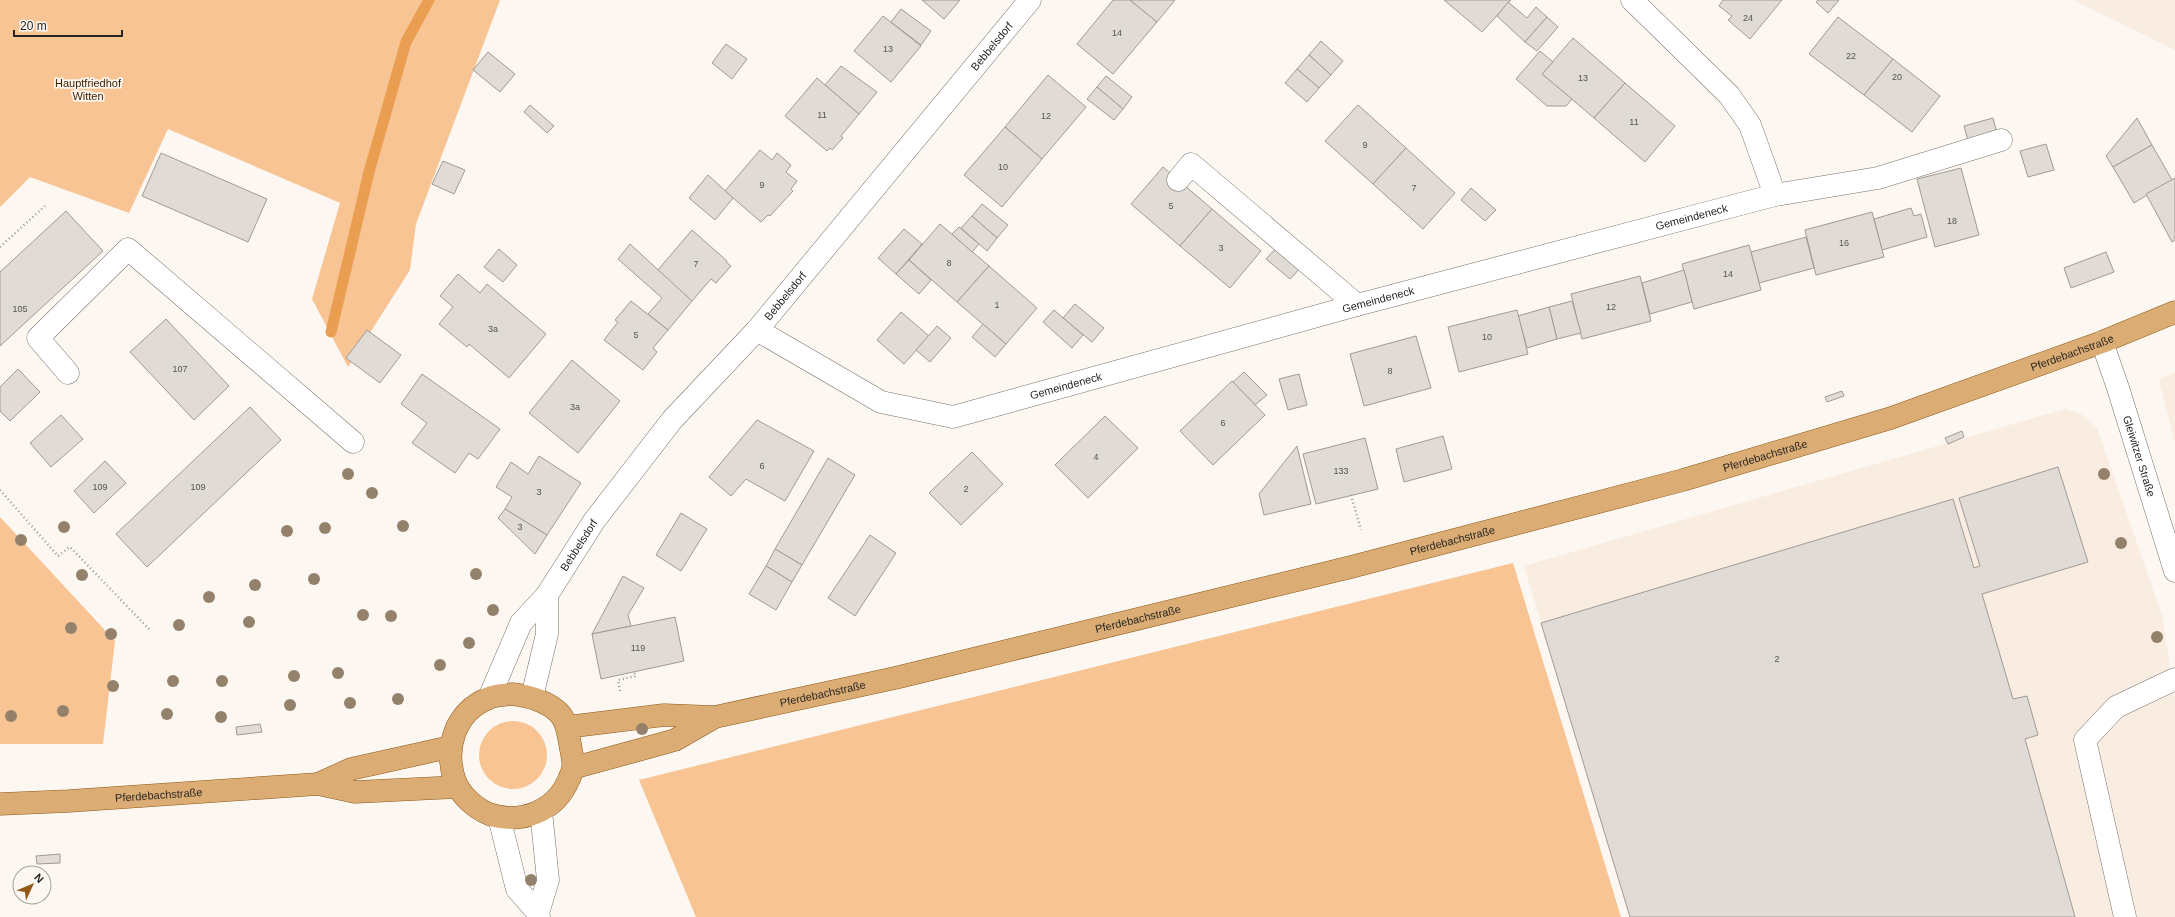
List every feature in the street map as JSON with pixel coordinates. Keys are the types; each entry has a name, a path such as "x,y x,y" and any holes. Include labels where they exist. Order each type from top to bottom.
{"main road":[{"name":"Pferdebachstraße","path":"567,727 664,715 715,717 903,676 1351,567 1682,480 1892,418 2102,342 2175,312"},
{"path":"512,694 532,696 559,713 567,727 573,768 565,788 555,801 541,811 520,818 499,817 481,811 465,798 457,787 450,766 450,747 457,725 470,709 489,698 512,694"},
{"name":"Pferdebachstraße","path":"573,768 675,740 715,717"},
{"name":"Pferdebachstraße","path":"318,784 351,769 450,747"},
{"name":"Pferdebachstraße","path":"0,804 77,801 318,784 355,792 457,787"}],"street":[{"name":"Bebbelsdorf","path":"489,698 521,623 547,595 594,521 672,420 757,330 1030,0"},
{"path":"1632,0 1729,95 1750,125 1775,195"},
{"name":"Gemeindeneck","path":"757,330 881,402 953,417 1357,305 1775,195 1878,178 2001,140"},
{"path":"1178,180 1191,164 1357,305"},
{"path":"68,373 38,338 128,249 353,442"},
{"name":"Gleiwitzer Straße","path":"2102,342 2118,388 2175,571"},
{"path":"532,696 547,634 547,595"},
{"path":"2125,917 2085,740 2116,707 2175,679"},
{"path":"539,915 548,880 541,811"},
{"path":"499,817 517,889 539,915"}],"path":[{"path":"0,247 45,206"},
{"path":"0,490 58,556 70,547 150,630"},
{"path":"1351,495 1361,530"},
{"path":"621,694 618,680 636,676 634,672"}],"shaded area":[{"path":"2073,0 2175,0 2175,50"},
{"path":"2175,372 2175,443 2159,380"},
{"path":"2065,409 2081,414 2097,428 2162,615 2175,701 2175,917 1630,917 1524,566"}],"green space":[{"name":"Hauptfriedhof Witten","path":"0,0 500,0 416,224 410,270 348,367 312,299 340,203 168,129 129,213 30,177 0,207"},
{"path":"0,517 115,641 103,744 0,744"},
{"path":"1513,563 1621,917 696,917 639,780"},
{"path":"513,721 526,724 537,731 544,742 547,755 544,768 537,779 526,786 513,789 500,786 489,779 482,768 479,755 482,742 489,731 500,724"}],"building":[{"path":"922,0 960,0 944,19"},
{"path":"1113,0 1130,0 1157,22 1113,74 1077,44"},
{"path":"1130,0 1175,0 1157,22"},
{"path":"1444,0 1511,0 1482,32"},
{"path":"1723,0 1782,0 1750,39 1728,20 1732,16 1719,6"},
{"path":"1818,0 1839,0 1828,13 1816,2"},
{"path":"1508,2 1527,18 1536,7 1547,17 1525,42 1497,16"},
{"path":"901,9 931,31 921,45 891,22"},
{"path":"883,16 921,46 891,82 854,51"},
{"path":"1547,17 1558,27 1537,51 1525,42"},
{"path":"1838,17 1893,59 1864,95 1809,54"},
{"path":"1573,38 1625,83 1594,118 1542,74"},
{"path":"1321,41 1343,61 1331,75 1309,55"},
{"path":"726,44 747,59 732,79 712,63"},
{"path":"1540,51 1553,62 1542,74 1572,99 1566,106 1547,106 1516,79"},
{"path":"488,52 515,74 500,92 473,70"},
{"path":"1309,55 1331,75 1319,88 1297,69"},
{"path":"1893,59 1940,96 1912,132 1864,95"},
{"path":"841,66 877,92 859,114 825,85"},
{"path":"1297,69 1319,88 1307,102 1285,83"},
{"path":"1048,75 1086,107 1042,159 1005,127"},
{"path":"1106,76 1132,97 1123,109 1097,87"},
{"path":"817,78 859,114 841,136 843,138 832,150 830,148 827,151 785,116"},
{"path":"1625,83 1675,126 1645,162 1594,118"},
{"path":"1097,87 1123,109 1114,120 1087,99"},
{"path":"530,105 554,126 547,133 524,112"},
{"path":"1358,105 1406,148 1373,184 1325,141"},
{"path":"1993,118 1997,134 1968,141 1964,126"},
{"path":"2137,118 2152,145 2113,167 2106,156"},
{"path":"1005,127 1042,159 1002,207 964,175"},
{"path":"2046,144 2054,170 2028,177 2020,151"},
{"path":"2152,145 2172,180 2134,203 2113,167"},
{"path":"1406,148 1455,193 1423,229 1373,184"},
{"path":"760,150 772,160 777,153 791,165 786,172 797,181 791,189 793,191 770,216 768,215 761,222 725,191"},
{"path":"161,153 267,199 248,242 142,196"},
{"path":"443,161 465,170 454,194 432,184"},
{"path":"1163,167 1212,209 1180,246 1131,204"},
{"path":"1961,168 1979,235 1935,247 1917,179"},
{"path":"708,175 733,198 715,220 689,198"},
{"path":"2175,178 2175,240 2172,242 2146,194"},
{"path":"1471,188 1496,210 1485,221 1461,200"},
{"path":"982,204 1008,225 997,238 972,216"},
{"path":"1911,208 1914,216 1921,214 1927,237 1882,250 1874,219"},
{"path":"1212,209 1261,251 1230,288 1180,246"},
{"path":"66,211 103,251 0,346 0,272"},
{"path":"1872,212 1884,257 1816,275 1805,230"},
{"path":"972,216 997,238 987,251 961,228"},
{"path":"940,224 989,266 957,302 909,260"},
{"path":"959,227 979,244 972,252 952,234"},
{"path":"904,229 922,244 896,274 878,258"},
{"path":"692,230 731,266 716,283 711,279 692,301 657,271"},
{"path":"1806,237 1814,268 1759,283 1751,252"},
{"path":"630,244 692,301 668,330 648,314 662,298 618,259"},
{"path":"1749,245 1761,290 1694,309 1682,264"},
{"path":"1277,247 1301,267 1290,279 1266,259"},
{"path":"499,249 517,265 503,282 484,267"},
{"path":"2106,252 2114,272 2071,288 2064,268"},
{"path":"909,260 931,280 919,294 896,274"},
{"path":"989,266 1037,308 1006,344 957,302"},
{"path":"1684,270 1692,302 1650,314 1642,283"},
{"path":"458,274 480,293 487,284 546,334 509,378 469,344 467,347 439,324 453,307 440,296"},
{"path":"1640,276 1651,321 1582,339 1571,294"},
{"path":"631,301 668,330 653,348 657,352 643,370 604,340 618,322 615,320"},
{"path":"1572,301 1581,333 1557,339 1549,307"},
{"path":"1075,304 1104,328 1092,342 1063,318"},
{"path":"1549,307 1557,339 1527,348 1518,316"},
{"path":"1054,310 1083,335 1072,348 1043,322"},
{"path":"1517,310 1528,354 1459,372 1448,327"},
{"path":"901,312 929,336 904,364 877,340"},
{"path":"166,319 229,386 194,420 130,352"},
{"path":"983,324 1006,344 995,357 972,337"},
{"path":"937,326 951,338 930,362 916,350"},
{"path":"367,330 401,355 380,383 346,358"},
{"path":"1416,336 1431,388 1364,406 1350,354"},
{"path":"572,360 620,401 578,453 529,413"},
{"path":"18,369 40,392 10,421 0,411 0,387"},
{"path":"1244,372 1267,395 1255,405 1233,382"},
{"path":"422,374 500,429 478,459 469,453 455,473 412,443 427,423 401,404"},
{"path":"1299,374 1307,405 1288,410 1279,379"},
{"path":"1232,381 1265,415 1213,465 1180,431"},
{"path":"1842,391 1844,396 1827,402 1825,397"},
{"path":"250,407 281,440 147,567 116,534"},
{"path":"61,415 83,439 51,467 30,443"},
{"path":"1105,416 1138,448 1088,498 1055,465"},
{"path":"757,420 814,451 785,501 746,479 731,496 709,477"},
{"path":"1962,431 1964,437 1948,444 1945,438"},
{"path":"1443,436 1452,469 1404,482 1396,449"},
{"path":"1365,438 1378,489 1316,504 1303,454"},
{"path":"1297,446 1311,504 1264,515 1259,494"},
{"path":"972,452 1003,484 961,525 929,493"},
{"path":"539,456 581,483 547,535 505,509 512,497 496,487 511,462 528,474"},
{"path":"828,458 855,475 802,565 775,549"},
{"path":"105,461 126,483 94,513 74,491"},
{"path":"2058,467 2088,562 1982,594 2013,699 2027,696 2038,735 2025,739 2075,917 1630,917 1541,623 1953,499 1974,568 1980,566 1959,498"},
{"path":"505,509 547,535 535,554 498,518"},
{"path":"681,513 707,529 681,571 656,555"},
{"path":"870,535 896,553 855,616 828,598"},
{"path":"775,549 802,565 792,582 766,566"},
{"path":"766,566 792,582 776,610 749,594"},
{"path":"623,576 644,588 628,615 631,626 592,634"},
{"path":"675,617 684,661 601,679 592,634"},
{"path":"260,724 262,732 237,735 236,727"},
{"path":"60,854 60,863 37,864 36,856"}],"waterway":[{"path":"331,332 369,172 406,42 429,0"}]}
